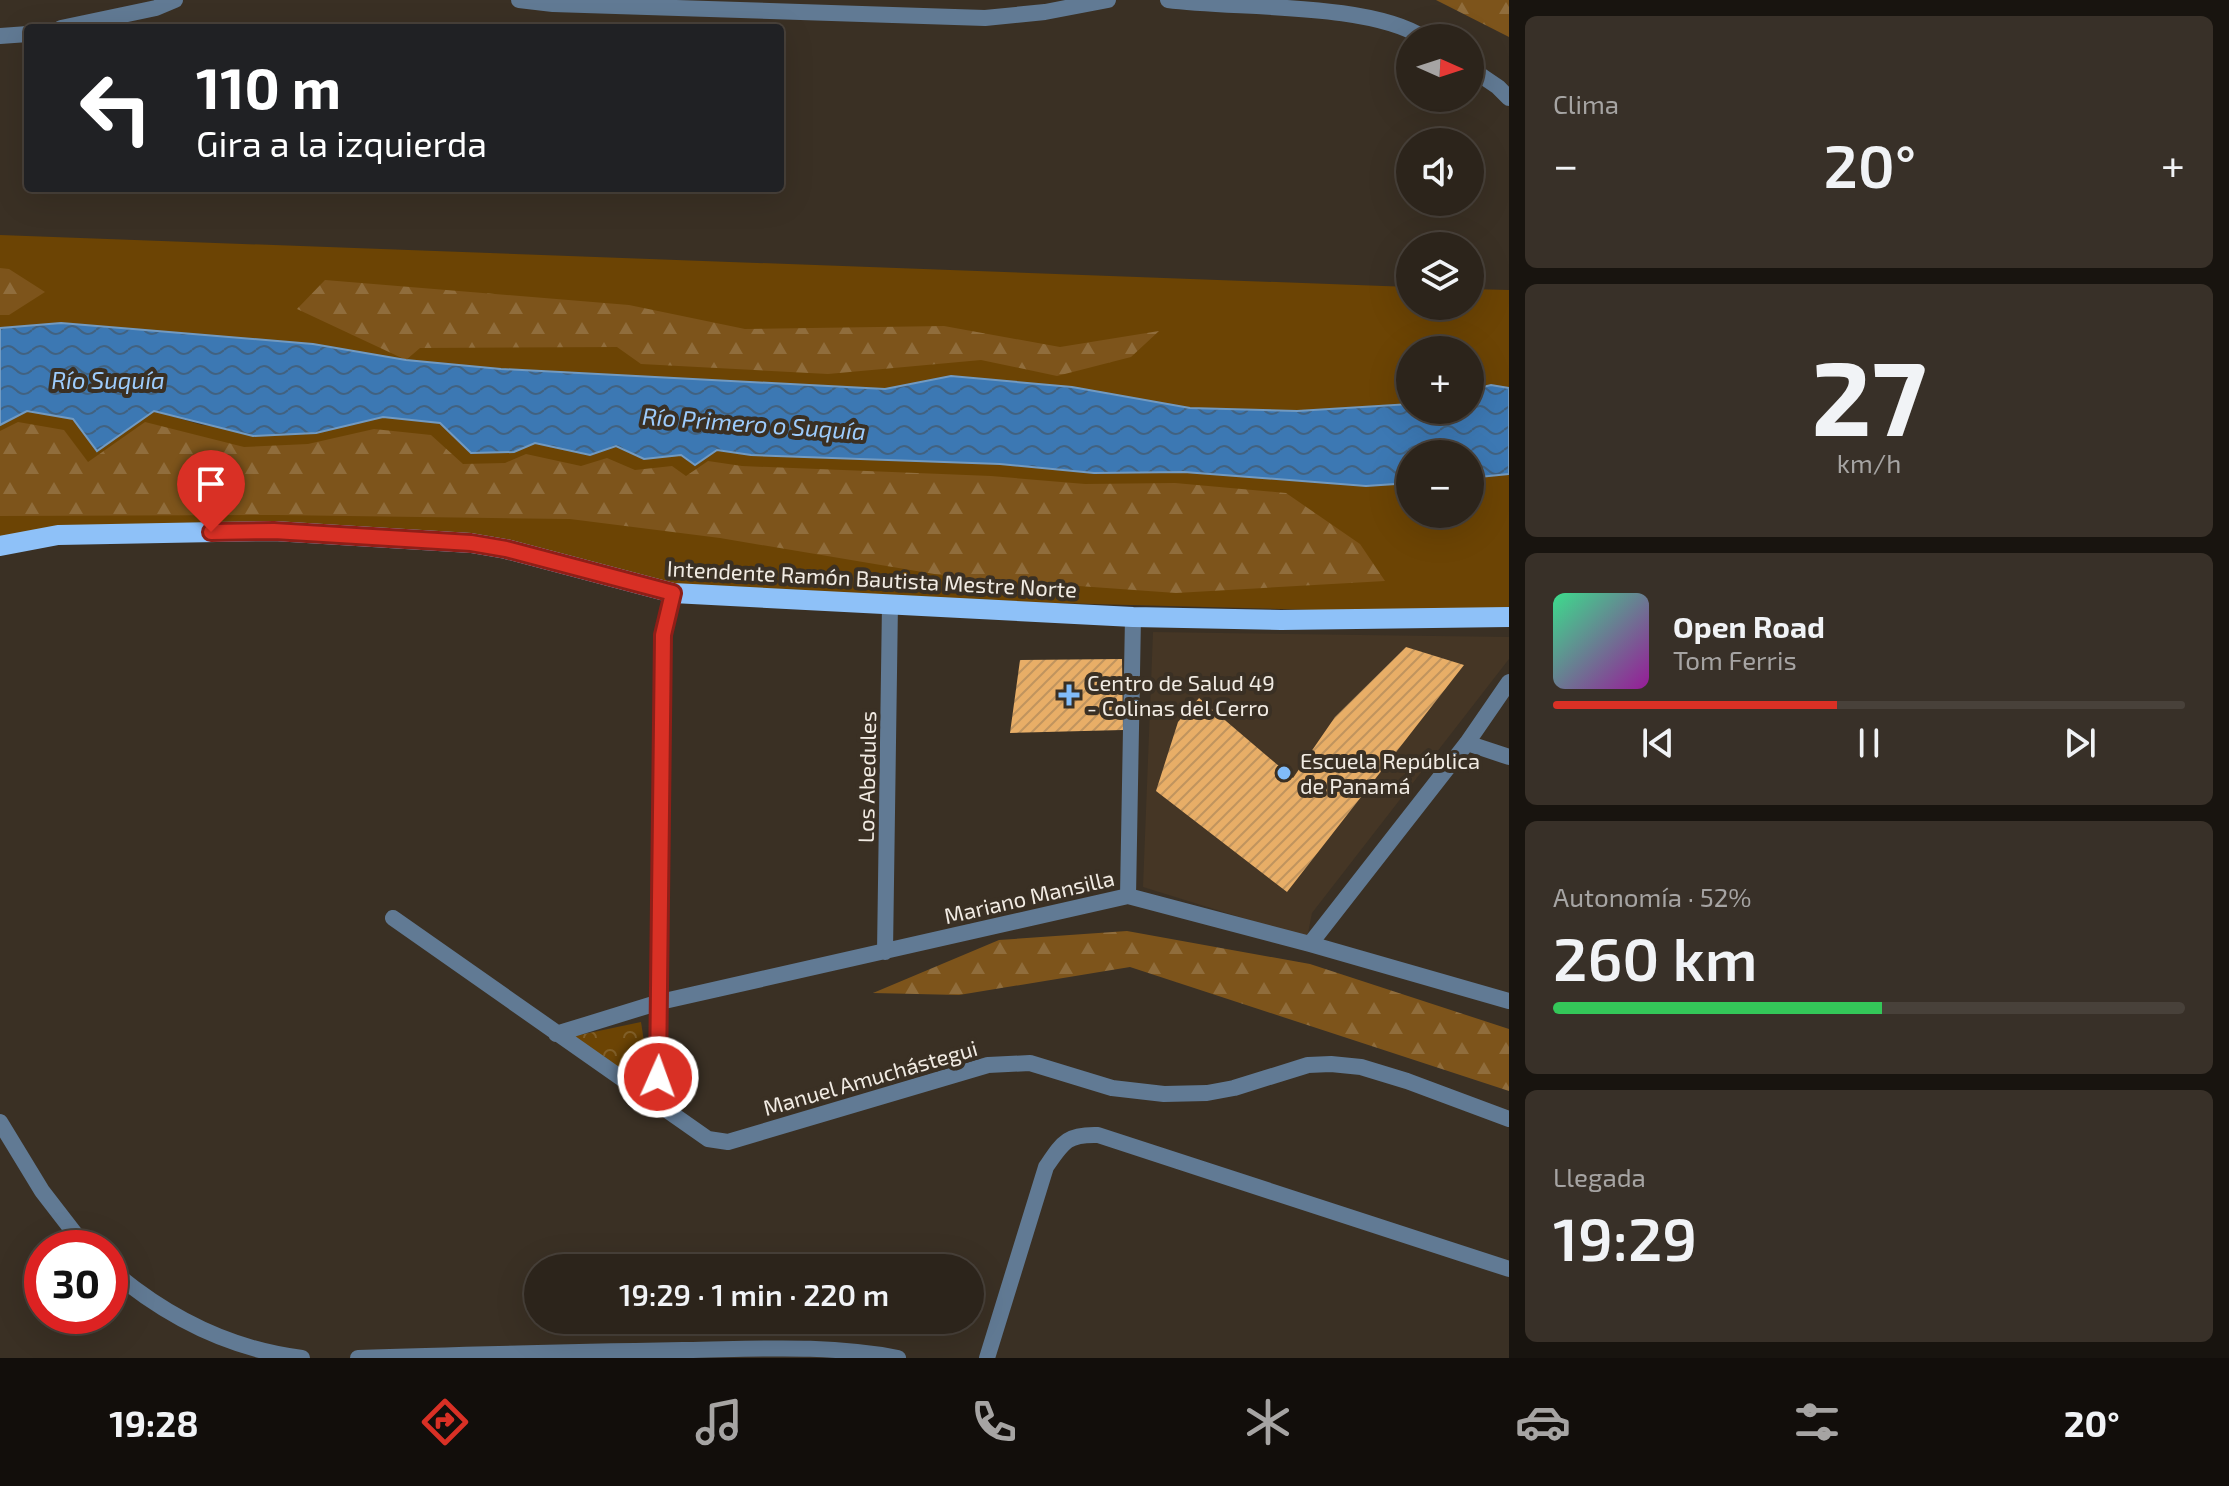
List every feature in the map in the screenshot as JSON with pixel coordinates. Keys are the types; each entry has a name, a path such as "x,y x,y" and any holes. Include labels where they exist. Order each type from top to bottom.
{"main road":[{"name":"Intendente Ramón Bautista Mestre Norte","path":"0,546 58,535 274,531 471,543 506,549 673,593 1133,617 1296,620 1509,617"}],"street":[{"path":"80,24 156,8 175,0"},
{"path":"519,0 553,4 985,18 1045,12 1108,0"},
{"path":"1168,0 1355,16 1396,27"},
{"path":"0,36 24,34"},
{"path":"1484,78 1509,98"},
{"path":"657,1102 663,635 673,593"},
{"name":"Los Abedules","path":"885,952 890,603"},
{"path":"1128,896 1133,617"},
{"path":"1310,944 1467,743 1509,682"},
{"path":"1467,743 1509,757"},
{"name":"Mariano Mansilla","path":"556,1034 660,1002 1128,896 1509,1001"},
{"name":"Manuel Amuchástegui","path":"393,918 708,1139 728,1142 988,1065 1030,1063 1112,1088 1164,1094 1234,1088 1308,1065 1361,1067 1509,1119"},
{"path":"0,1122 42,1191 72,1230"},
{"path":"987,1358 1046,1167 1060,1148 1077,1134 1098,1135 1509,1269"},
{"path":"128,1282 170,1313 206,1333 275,1355 302,1358"},
{"path":"358,1358 805,1349 855,1351 898,1358"}],"shaded area":[{"name":"Escuela República de Panamá","path":"1153,632 1509,637 1509,659 1312,913 1307,938 1143,887"}],"green space":[{"path":"1436,0 1509,0 1509,37"},
{"path":"0,235 1396,286 1396,320 1484,320 1484,289 1509,290 1509,388 1484,387 1484,336 1396,336 1396,405 1297,411 1190,408 1072,387 951,376 885,389 501,369 406,360 313,344 61,323 0,328"},
{"path":"0,268 9,269 45,292 9,315 0,315"},
{"path":"325,280 629,305 745,329 944,326 1060,347 1159,331 1131,357 1057,376 981,360 828,374 641,364 617,347 420,348 406,360 297,309"},
{"path":"27,411 73,419 97,450 154,411 202,425 316,433 383,417 440,423 472,453 514,452 535,442 589,455 616,446 644,459 717,450 751,455 1000,464 1094,473 1184,472 1366,486 1396,484 1396,528 1484,528 1484,477 1509,474 1509,615 673,593 506,549 274,531 0,546 0,425"},
{"path":"18,422 64,430 88,462 145,422 244,447 308,444 374,429 431,435 463,464 505,463 526,454 581,466 607,458 635,470 672,466 686,476 708,461 742,466 991,476 1085,484 1175,483 1286,493 1360,544 1385,581 1176,593 952,577 720,538 570,519 278,515 0,516 0,431"},
{"path":"1127,931 1310,964 1509,1029 1509,1091 1130,967 959,995 873,993 999,940"},
{"path":"641,1022 651,1088 570,1037"}],"water":[{"name":"Río Suquía","path":"61,323 313,344 406,360 501,369 885,389 951,376 1072,387 1190,408 1297,411 1396,405 1396,424 1484,424 1484,387 1491,385 1509,388 1509,474 1484,477 1484,440 1396,440 1396,484 1366,486 1184,472 1094,473 1000,464 751,455 717,450 695,465 681,455 644,459 616,446 590,455 535,443 514,452 471,453 440,423 383,417 316,433 253,436 154,411 97,451 73,419 27,411 0,425 0,328"}],"building":[{"path":"1406,647 1464,665 1287,892 1156,791 1178,722 1199,698 1293,778 1335,717"},
{"name":"Centro de Salud 49 - Colinas del Cerro","path":"1122,659 1123,730 1010,733 1020,660"}],"place":[{"name":"Centro de Salud 49 - Colinas del Cerro","path":"1069,695"},
{"name":"Escuela República de Panamá","path":"1284,773"}],"route":[{"path":"211,532 274,531 471,543 506,549 673,593 663,635 658,1077"}],"water label":[{"name":"Río Primero o Suquía","path":"754,423"}]}
